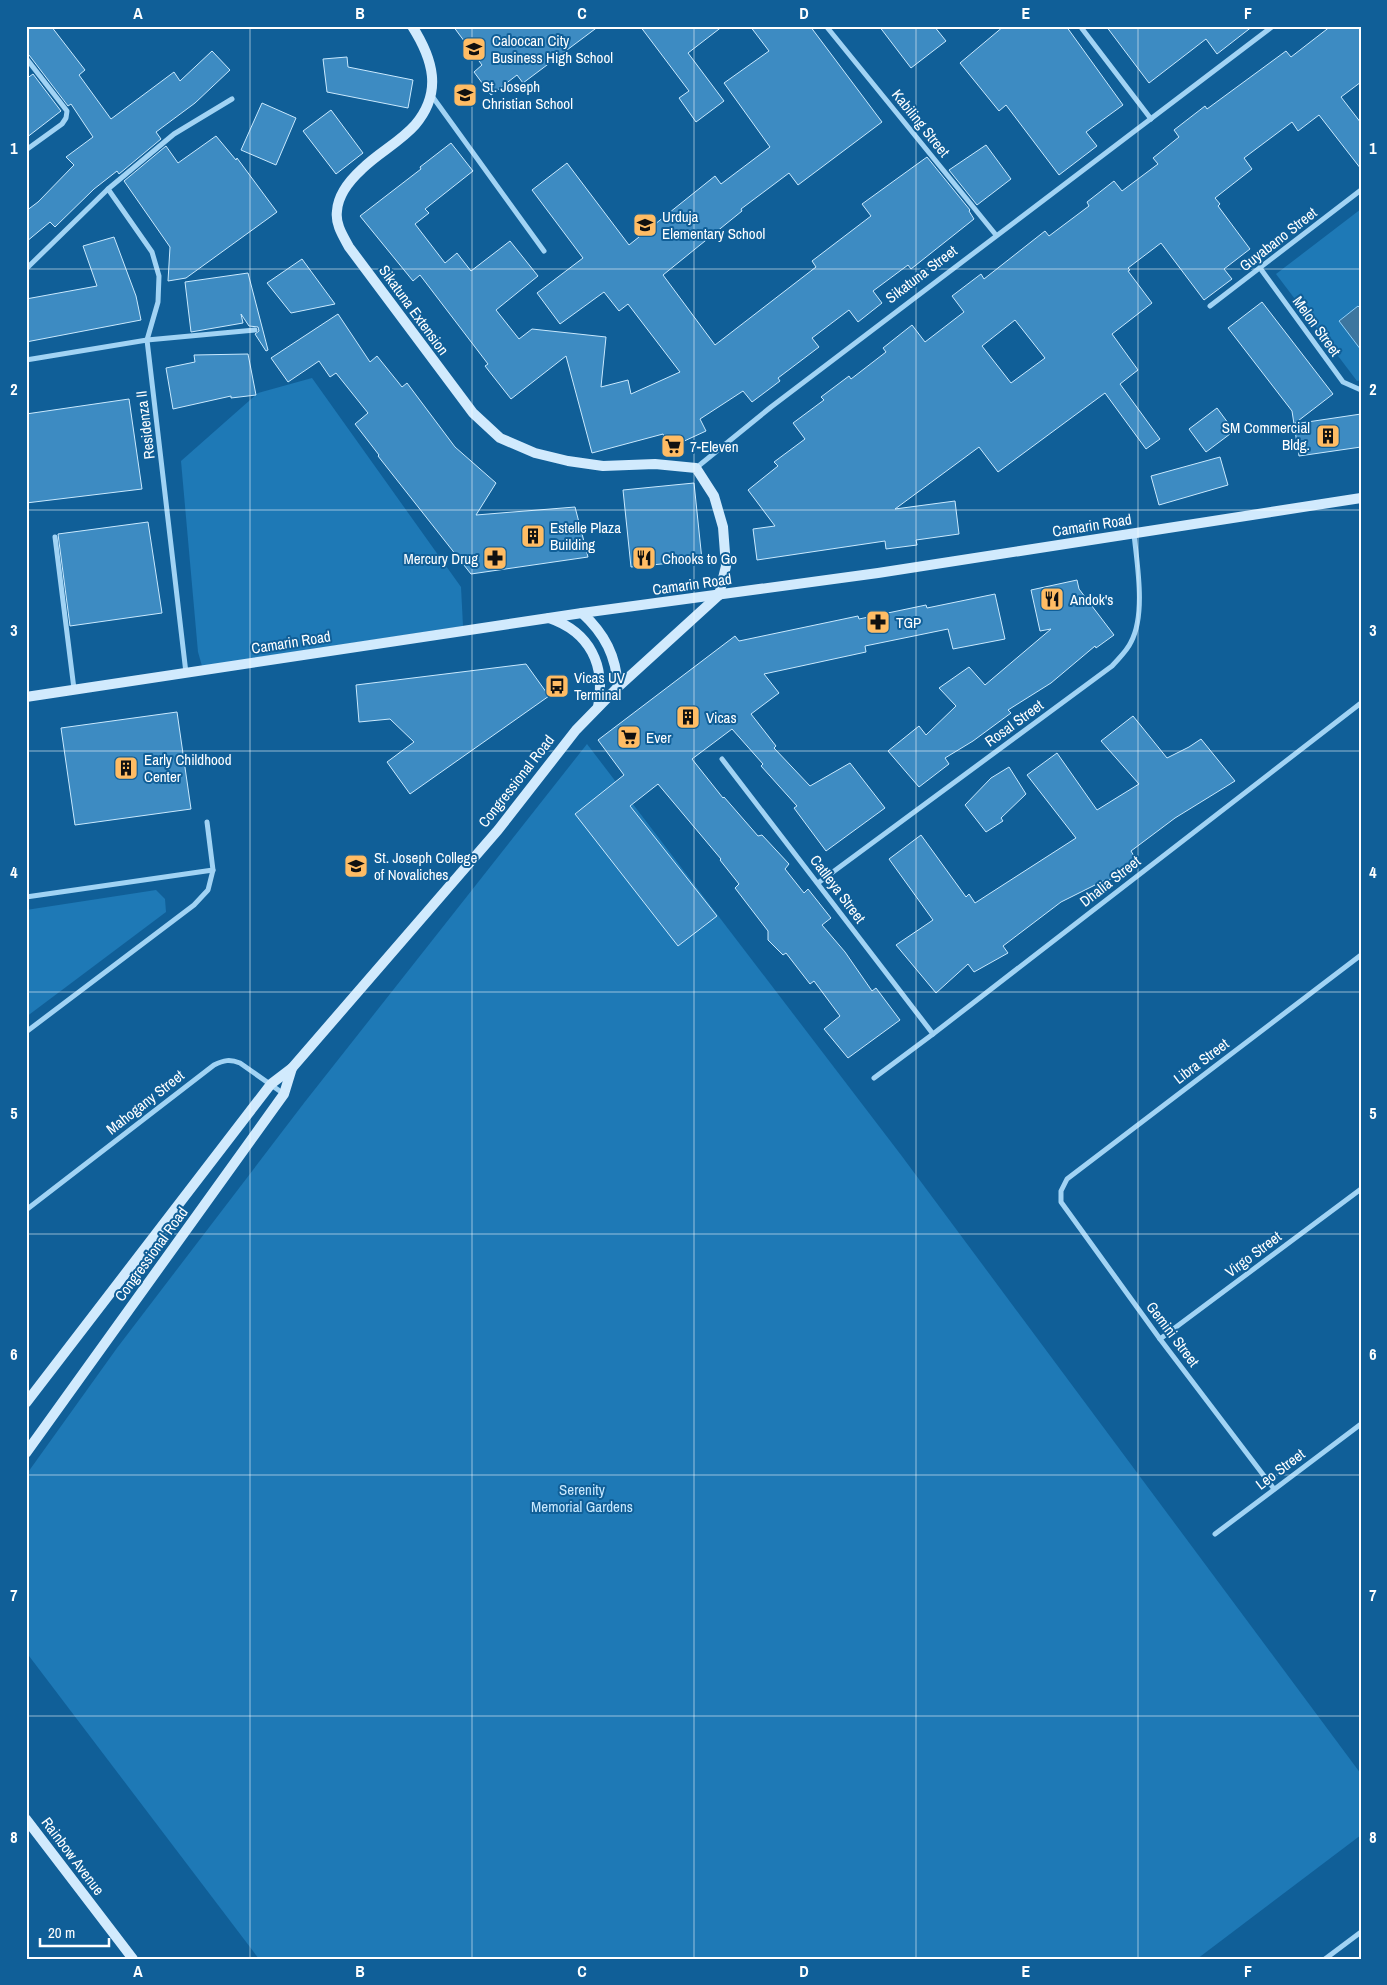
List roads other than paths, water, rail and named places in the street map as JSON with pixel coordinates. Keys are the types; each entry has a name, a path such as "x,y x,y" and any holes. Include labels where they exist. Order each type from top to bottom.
{"main road":[{"path":"412,26 426,50 433,74 432,96"},
{"name":"Sikatuna Extension","path":"432,96 414,126 368,163 353,177 341,194 336,212 340,231 349,247 473,414 500,438 535,454 568,461 603,466 655,464 696,468"},
{"path":"696,468 714,496 723,528 726,566 719,595"},
{"name":"Camarin Road","path":"26,697 548,618 1134,534 1361,498"},
{"name":"Congressional Road","path":"26,1403 271,1084 292,1068 498,830 576,730 618,687 719,595"},
{"path":"582,613 603,634 610,647 615,660 618,687"},
{"path":"548,618 572,629 590,648 601,676 601,692 598,707"},
{"name":"Congressional Road","path":"26,1453 284,1094 292,1068"},
{"name":"Rainbow Avenue","path":"26,1819 133,1959"}],"street":[{"name":"Kabiling Street","path":"826,26 996,236"},
{"path":"1080,26 1151,119"},
{"name":"Sikatuna Street","path":"696,468 771,407 1274,26"},
{"path":"26,58 67,111 66,118 62,124 26,150"},
{"path":"432,96 544,251"},
{"path":"26,269 108,189 174,134 232,99"},
{"name":"Residenza II","path":"108,189 152,252 159,276 158,302 147,340 186,673"},
{"name":"Guyabano Street","path":"1210,306 1361,190"},
{"name":"Melon Street","path":"1260,268 1343,382 1361,390"},
{"path":"26,360 147,340 255,330"},
{"name":"Rosal Street","path":"818,883 1112,666 1123,655 1132,641 1138,616 1138,585 1134,534"},
{"path":"55,537 74,690"},
{"name":"Dhalia Street","path":"874,1078 1361,703"},
{"name":"Catlleya Street","path":"722,759 933,1034"},
{"path":"26,1032 194,905 208,890 213,870 207,822"},
{"path":"26,897 213,870"},
{"name":"Libra Street","path":"1061,1191 1067,1179 1361,955"},
{"name":"Mahogany Street","path":"26,1210 214,1064 231,1060 240,1063 284,1094"},
{"name":"Virgo Street","path":"1160,1339 1361,1189"},
{"name":"Gemini Street","path":"1061,1191 1061,1202 1160,1339 1274,1489"},
{"name":"Leo Street","path":"1215,1534 1361,1424"},
{"path":"1325,1959 1361,1932"}],"place":[{"name":"Caloocan City Business High School","path":"474,49"},
{"name":"St. Joseph Christian School","path":"465,95"},
{"name":"Urduja Elementary School","path":"645,225"},
{"name":"SM Commercial Bldg.","path":"1328,436"},
{"name":"7-Eleven","path":"673,446"},
{"name":"Estelle Plaza Building","path":"533,536"},
{"name":"Mercury Drug","path":"495,558"},
{"name":"Chooks to Go","path":"644,558"},
{"name":"Andok's","path":"1052,599"},
{"name":"TGP","path":"878,622"},
{"name":"Vicas UV Terminal","path":"557,686"},
{"name":"Vicas","path":"688,717"},
{"name":"Ever","path":"629,737"},
{"name":"Early Childhood Center","path":"126,768"},
{"name":"St. Joseph College of Novaliches","path":"356,866"}],"park label":[{"name":"Serenity Memorial Gardens","path":"582,1498"}]}
